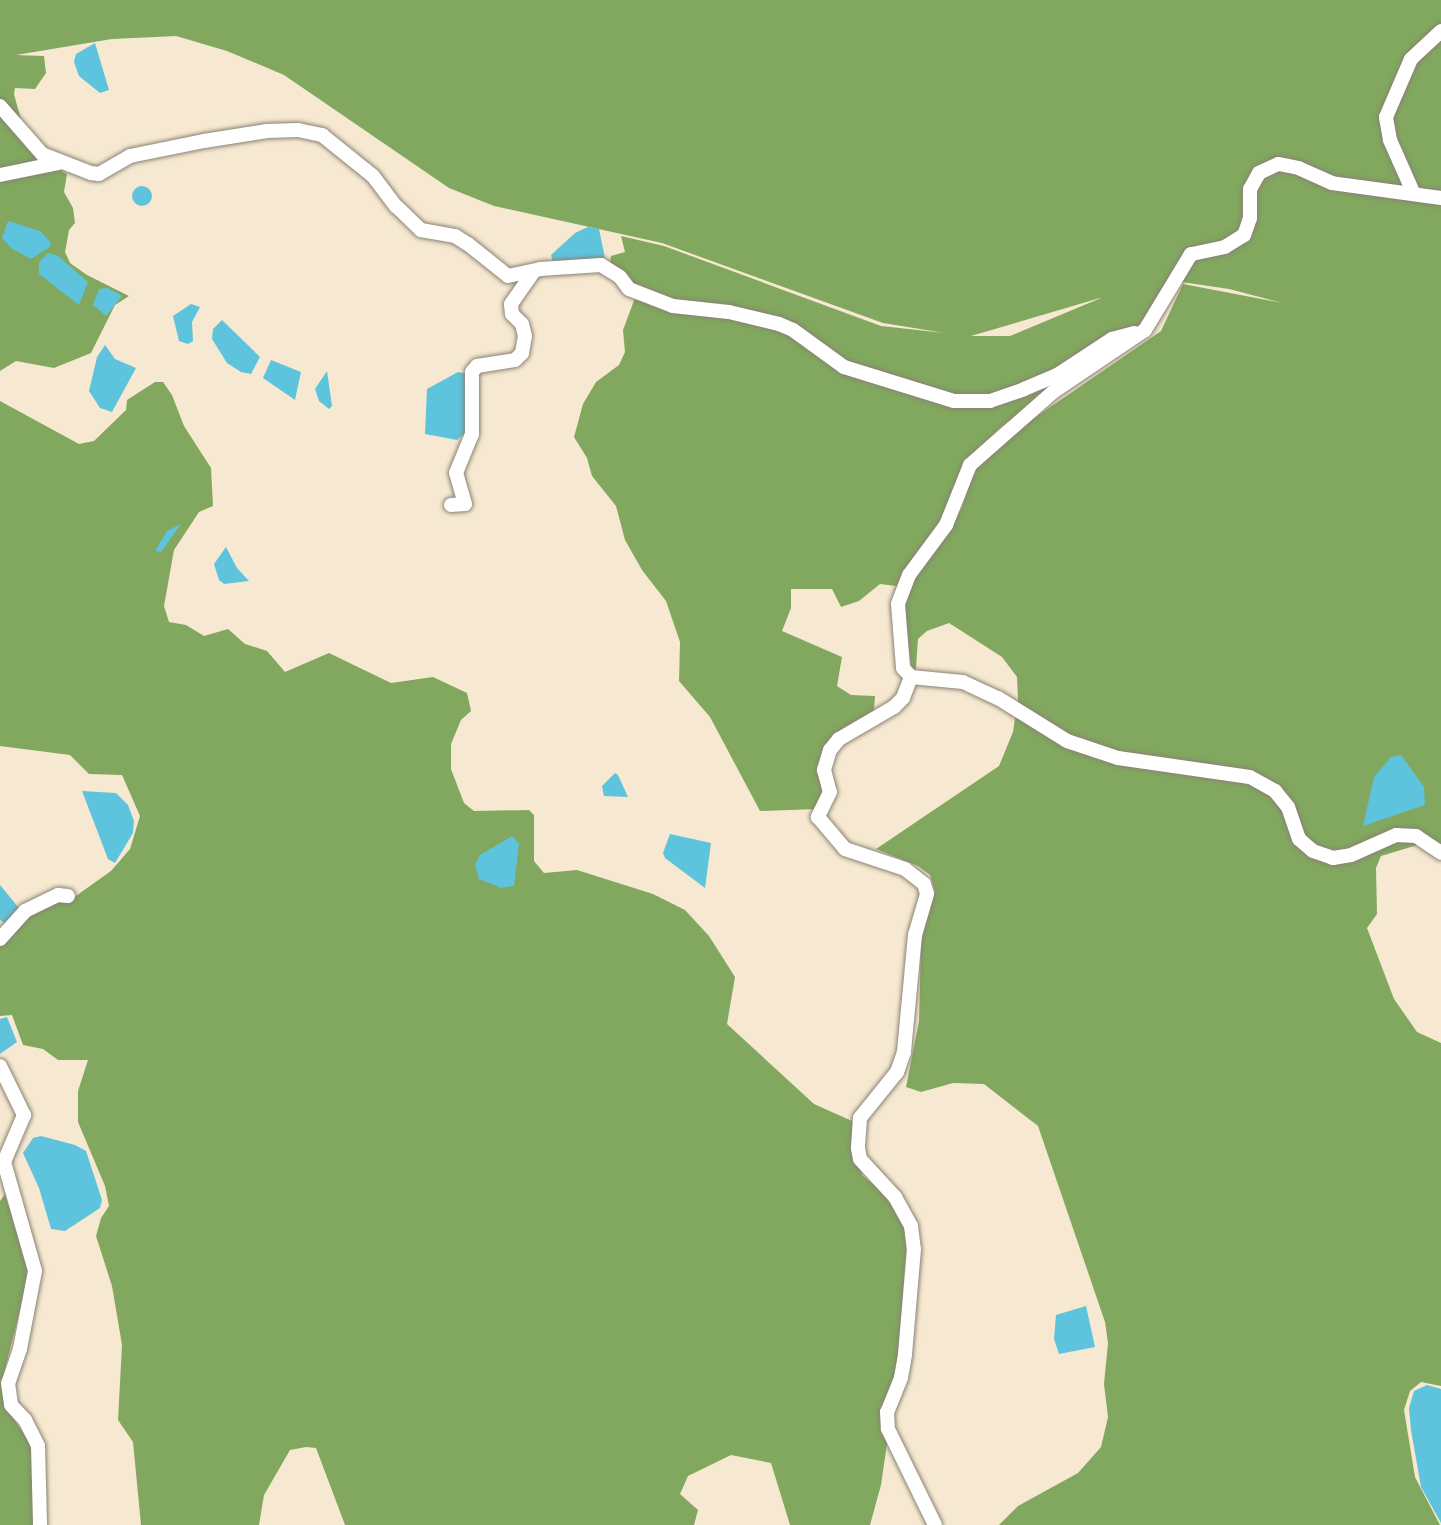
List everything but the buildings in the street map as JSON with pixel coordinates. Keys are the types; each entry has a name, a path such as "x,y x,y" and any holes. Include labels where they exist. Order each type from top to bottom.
{"street":[{"path":"1413,192 1390,140 1386,117 1402,74 1441,31"},
{"path":"0,106 42,154 58,163 99,174 130,156 204,141 267,131 298,130 322,135 350,154 421,230 454,236 468,244 508,276 534,271 601,265 620,277 629,289 673,306 729,312 779,324 793,330 844,367 954,401 990,401 1057,375 1112,339 1145,330"},
{"path":"0,175 58,163"},
{"path":"1441,198 1413,192 1332,183 1299,168 1278,164 1259,173 1250,189 1250,218 1244,235 1225,247 1191,254 1145,330 1053,392 970,465 946,525 900,592 903,668 911,677 963,682 998,698 1067,741 1118,758 1250,777 1275,791 1287,807 1299,839 1313,851 1333,858 1351,855 1396,835 1416,836 1441,853"},
{"path":"451,505 465,504 456,473 472,434 472,372 477,366 514,360 522,353 525,336 522,324 512,314 511,304 534,271"},
{"path":"911,677 903,698 894,707 840,740 830,750 824,771 830,792 818,817 845,849 905,868 924,884 927,894 915,935 904,1052 897,1072 860,1118 858,1148 860,1159 895,1197 911,1226 914,1249 905,1355 901,1378 887,1412 888,1429 935,1525"},
{"path":"0,939 25,911 58,895 68,896"},
{"path":"0,1066 24,1115 4,1162 35,1272 20,1348 8,1383 11,1406 25,1420 38,1446 40,1525"}],"green space":[{"path":"0,0 1441,0 1441,844 1434,840 1381,856 1376,868 1377,914 1367,928 1394,999 1417,1032 1441,1043 1441,1386 1421,1382 1410,1391 1404,1410 1415,1477 1440,1525 999,1525 1018,1506 1078,1473 1101,1447 1108,1417 1104,1384 1108,1343 1105,1322 1038,1126 984,1084 953,1083 921,1092 906,1087 919,1021 921,941 935,891 930,875 918,866 876,849 999,766 1013,732 1018,699 1017,677 1002,657 949,623 927,631 918,639 916,668 912,671 903,603 908,585 947,534 962,507 975,469 1005,438 1161,331 1183,284 1283,303 1229,289 1168,280 1143,325 1001,427 974,452 944,516 896,586 880,584 859,601 841,607 832,589 791,589 791,608 782,631 842,657 837,686 851,695 875,696 874,710 837,734 822,752 819,769 826,788 818,809 760,811 710,717 679,681 680,642 666,601 642,570 625,540 616,506 592,476 587,458 574,437 583,404 596,382 619,365 625,352 623,330 635,298 610,265 611,256 625,252 621,236 664,246 881,326 945,333 883,323 662,243 494,206 449,188 284,75 227,51 176,36 112,39 16,55 44,56 46,73 35,89 15,88 14,94 21,120 47,163 67,174 64,192 73,208 75,223 69,230 65,252 70,263 87,275 129,296 115,305 91,353 54,368 16,361 0,371","holes":["1101,298 1010,336 971,336"]},
{"path":"155,382 163,382 172,395 184,426 211,468 213,506 199,512 174,550 164,606 169,622 186,625 204,636 228,629 245,644 267,651 285,672 329,653 391,683 433,677 467,693 471,711 461,720 451,744 451,769 464,803 474,811 529,810 534,815 534,861 544,873 577,870 653,894 685,910 709,936 735,977 727,1024 814,1104 852,1121 853,1155 863,1176 893,1201 908,1226 897,1375 881,1485 870,1525 790,1525 771,1463 731,1455 688,1476 680,1494 698,1510 694,1525 345,1525 316,1448 306,1447 290,1450 264,1495 259,1525 141,1525 133,1442 118,1420 122,1345 112,1286 96,1236 101,1218 109,1206 105,1186 78,1122 78,1091 88,1060 58,1060 43,1049 23,1045 12,1015 0,1016 0,946 20,926 25,914 73,898 111,871 130,849 140,816 122,775 89,774 70,755 0,746 0,401 79,444 94,441 126,410 127,400"},
{"path":"5,1194 29,1274 2,1381 12,1417 34,1448 36,1525 0,1525 0,1201"}],"water":[{"path":"95,43 109,90 100,93 79,76 74,62 76,54"},
{"path":"142,186 149,189 152,196 149,203 142,206 135,203 132,196 135,189"},
{"path":"8,221 40,231 51,243 50,247 31,259 11,248 2,238"},
{"path":"588,227 599,229 605,258 553,262 551,255 575,233"},
{"path":"48,253 58,256 88,282 79,305 39,274 39,262"},
{"path":"107,288 122,296 106,316 93,305 99,289"},
{"path":"191,304 200,307 192,322 193,341 188,344 179,341 173,316"},
{"path":"222,320 260,357 251,374 241,372 227,363 212,339 213,329"},
{"path":"105,345 115,359 136,368 112,412 100,408 89,391 97,357"},
{"path":"271,360 301,372 295,400 263,378"},
{"path":"327,371 332,406 329,409 319,401 315,389"},
{"path":"458,372 468,374 469,426 457,440 425,434 427,389"},
{"path":"181,524 161,552 155,551 167,531"},
{"path":"226,547 237,568 249,581 224,584 219,580 214,564"},
{"path":"1401,755 1424,787 1425,805 1363,826 1374,777 1391,757"},
{"path":"615,773 628,797 604,796 602,786"},
{"path":"82,791 116,793 128,805 134,821 133,833 115,863 108,859"},
{"path":"670,834 711,843 705,888 665,858 663,853"},
{"path":"512,836 519,844 514,886 501,888 479,879 475,865 480,855"},
{"path":"0,885 19,908 6,924 0,920"},
{"path":"7,1017 17,1042 0,1054 0,1019"},
{"path":"41,1136 75,1145 86,1151 102,1200 100,1208 65,1231 51,1229 39,1188 23,1153 33,1138"},
{"path":"1086,1306 1095,1347 1059,1354 1054,1339 1056,1315"},
{"path":"1427,1385 1441,1389 1441,1523 1421,1487 1411,1430 1409,1408 1414,1391"}]}
